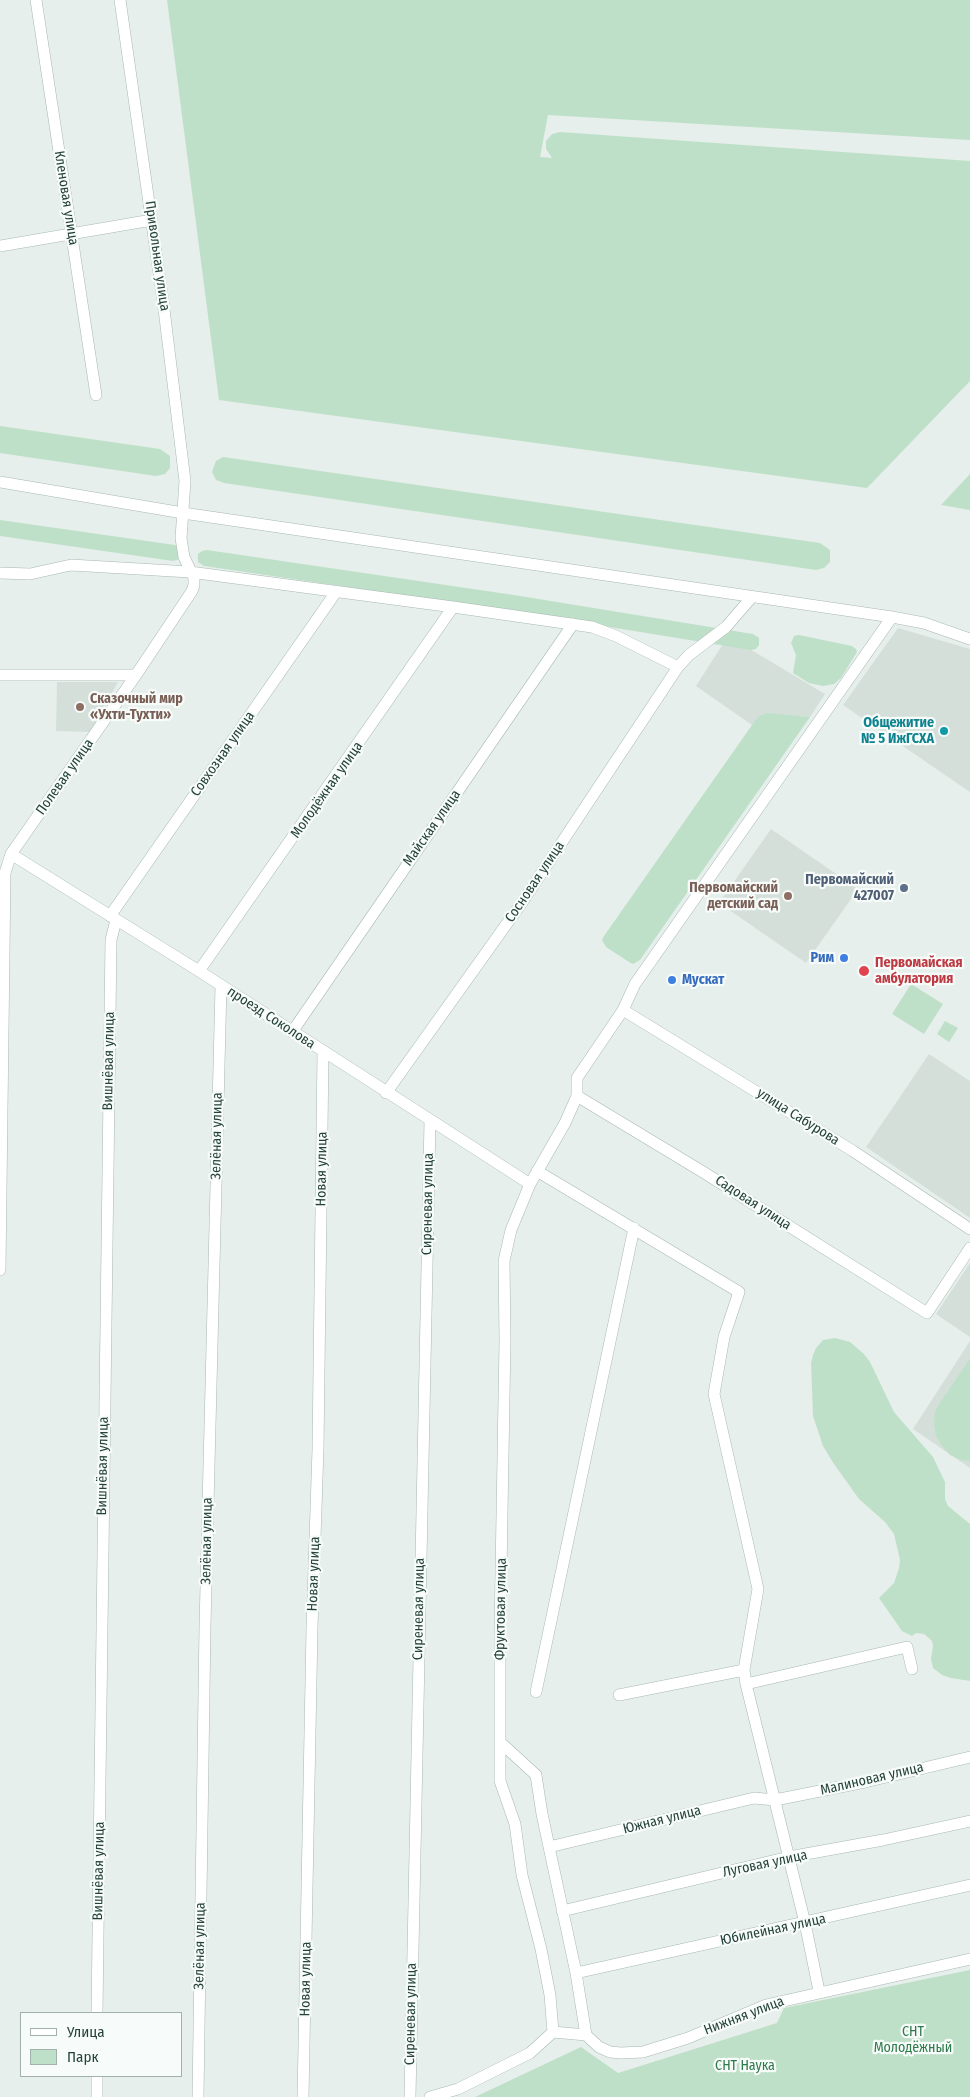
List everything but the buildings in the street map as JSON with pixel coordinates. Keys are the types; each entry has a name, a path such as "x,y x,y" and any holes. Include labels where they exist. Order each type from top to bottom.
{"street":[{"name":"Кленовая улица","path":"36,0 96,395"},
{"name":"Привольная улица","path":"120,0 152,220 185,481 181,538 184,557 190,572"},
{"path":"0,246 152,220"},
{"path":"0,482 183,513 924,623 970,639"},
{"path":"0,573 30,574 71,565 190,572 453,607 573,624 604,631 678,666"},
{"name":"Полевая улица","path":"11,854 192,591 194,578 190,572"},
{"name":"Совхозная улица","path":"113,918 336,592"},
{"name":"Сосновая улица","path":"386,1093 522,902 678,666 689,655 726,627 751,598"},
{"name":"Молодёжная улица","path":"199,971 453,607"},
{"name":"Фруктовая улица","path":"553,2032 550,1995 541,1949 522,1875 515,1824 500,1781 500,1631 505,1340 504,1261 511,1230 530,1184 565,1123 577,1096 577,1078 623,1010 638,980 892,618"},
{"name":"Майская улица","path":"292,1032 573,624"},
{"path":"662,659 689,655"},
{"path":"0,675 136,675"},
{"path":"0,1270 5,873 11,854"},
{"name":"проезд Соколова","path":"11,854 199,971 530,1184"},
{"name":"Вишнёвая улица","path":"97,2012 110,960 113,918"},
{"name":"Зелёная улица","path":"198,2097 205,1626 221,986"},
{"name":"улица Сабурова","path":"623,1010 854,1151 970,1229"},
{"name":"Новая улица","path":"303,2097 312,1628 318,1449 323,1052"},
{"name":"Садовая улица","path":"577,1096 703,1172 927,1313 970,1248"},
{"name":"Сиреневая улица","path":"410,2097 430,1120"},
{"path":"537,1171 739,1292 724,1337 714,1394 758,1589 744,1670 805,1923 819,1991"},
{"path":"536,1692 634,1228"},
{"path":"746,1684 907,1647 912,1669"},
{"path":"619,1695 744,1670"},
{"path":"430,2097 458,2089 530,2053 553,2032 586,2035 576,1973 549,1847 536,1775 500,1742"},
{"name":"Малиновая улица","path":"774,1800 865,1782 970,1756"},
{"name":"Южная улица","path":"549,1847 754,1798 774,1800"},
{"name":"Луговая улица","path":"562,1911 789,1857 884,1840 970,1821"},
{"name":"Юбилейная улица","path":"576,1973 970,1885"},
{"name":"Нижняя улица","path":"586,2035 604,2050 621,2053 643,2052 688,2038 766,2004 970,1959"},
{"path":"96,2097 97,2077"}],"shaded area":[{"path":"898,628 970,649 970,792 843,705"},
{"path":"728,636 825,694 810,717 763,714 752,725 696,686"},
{"name":"Сказочный мир «Ухти-Тухти»","path":"57,682 118,682 90,732 56,731"},
{"name":"Первомайский детский сад","path":"771,829 858,889 806,963 719,903"},
{"path":"929,1054 970,1081 970,1218 866,1147"},
{"path":"970,1263 970,1337 936,1314"},
{"path":"970,1341 970,1468 913,1429"}],"green space":[{"path":"167,0 970,0 970,140 548,115 540,157 552,158 546,149 546,141 552,134 560,132 970,161 970,381 867,488 219,400"},
{"path":"0,426 160,449 170,456 170,468 165,474 156,476 0,453"},
{"path":"223,457 820,543 830,550 830,562 824,568 816,570 224,483 216,480 212,472 216,461"},
{"path":"970,474 970,510 941,505"},
{"path":"0,520 175,545 177,546 180,559 173,561 0,536"},
{"path":"207,550 514,595 753,634 759,638 759,645 756,649 751,650 511,611 204,566 198,562 198,554"},
{"path":"799,635 852,646 857,652 841,678 834,684 823,686 809,683 793,673 796,655 791,643 794,636"},
{"path":"767,713 810,717 640,960 633,964 629,962 606,947 602,940 604,936 752,725 759,716"},
{"path":"911,984 943,1004 924,1034 892,1014"},
{"path":"945,1021 958,1028 949,1042 937,1034"},
{"path":"835,1338 850,1342 870,1362 894,1412 933,1457 945,1482 945,1499 948,1506 970,1524 970,1681 942,1675 933,1668 931,1659 932,1641 924,1634 916,1633 912,1636 902,1631 879,1598 894,1583 899,1568 900,1560 894,1534 885,1522 859,1499 834,1464 823,1446 813,1416 811,1363 813,1355 823,1340"},
{"path":"970,1359 970,1461 961,1460 950,1455 936,1436 934,1424 935,1412 941,1401"},
{"path":"970,1970 970,2097 475,2097 581,2047 618,2073 777,2023 784,2008"}],"place":[{"name":"Сказочный мир «Ухти-Тухти»","path":"80,707"},
{"name":"Общежитие № 5 ИжГСХА","path":"944,731"},
{"name":"Первомайский 427007","path":"904,888"},
{"name":"Первомайский детский сад","path":"788,896"},
{"name":"Рим","path":"844,958"},
{"name":"Первомайская амбулатория","path":"864,971"},
{"name":"Мускат","path":"672,980"}],"park label":[{"name":"СНТ Молодёжный","path":"913,2040"},
{"name":"СНТ Наука","path":"745,2066"}]}
